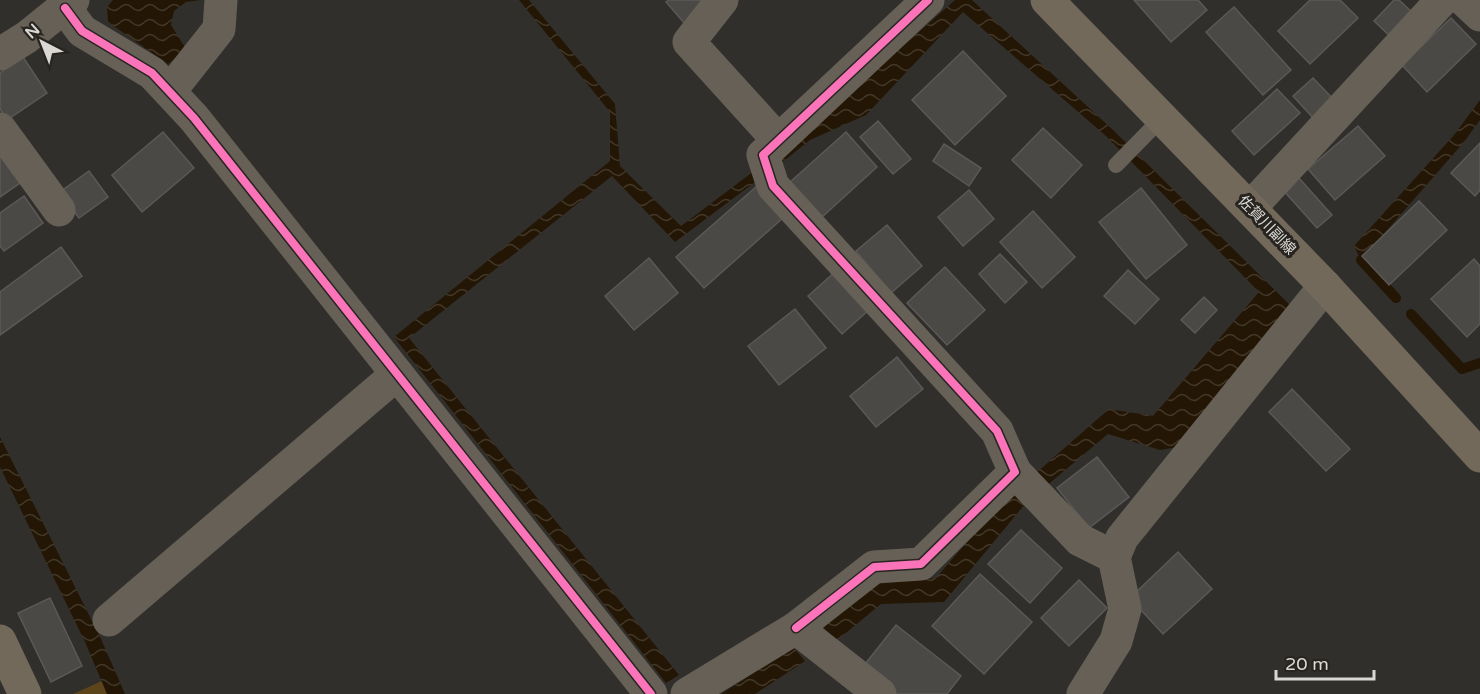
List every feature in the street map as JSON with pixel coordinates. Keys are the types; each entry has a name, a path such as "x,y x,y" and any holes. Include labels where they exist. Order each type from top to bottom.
{"main road":[{"name":"佐賀川副線","path":"1047,0 1325,286 1480,456"},
{"path":"0,641 25,694"}],"street":[{"path":"170,91 219,29 221,0"},
{"path":"722,0 689,42 778,140"},
{"path":"928,0 763,155 773,186 997,431 1015,472 1080,540 1114,557"},
{"path":"1250,208 1442,0"},
{"path":"1464,0 1480,15"},
{"path":"0,54 27,37 69,4 82,31 152,73 194,118 651,694"},
{"path":"0,129 59,210"},
{"path":"1083,694 1116,641 1125,609 1114,557 1122,538 1325,286"},
{"path":"110,620 397,374"},
{"path":"687,694 796,628 874,567 921,564 1015,472"},
{"path":"796,628 880,694"}],"lane":[{"path":"1116,165 1162,118"}],"shaded area":[{"path":"102,681 107,694 73,694"}],"water":[{"path":"113,0 201,0 186,2 174,11 171,25 186,49 168,64 108,22 107,7"},
{"path":"519,0 529,0 615,104 620,166 681,226 754,171 759,179 675,242 612,176 409,338 679,675 666,683 394,337 610,161 610,112"},
{"path":"955,0 972,0 1113,130 1294,309 1184,446 1160,450 1108,434 1025,504 944,602 881,604 836,641 822,626 876,584 936,578 997,507 1109,409 1153,416 1259,292 1106,136 963,12 866,115 810,140 780,164 777,160 813,126"},
{"path":"1480,100 1480,120 1464,142 1361,260 1354,246 1454,135"},
{"path":"0,437 101,639 125,694 107,694 85,642 0,467"},
{"path":"793,647 805,661 755,694 721,694"}],"building":[{"path":"669,0 713,0 685,24 666,2"},
{"path":"1134,0 1198,0 1207,10 1171,42"},
{"path":"1310,0 1340,0 1358,18 1310,64 1278,31"},
{"path":"1394,0 1399,0 1415,15 1393,39 1374,21"},
{"path":"1234,7 1291,70 1263,95 1206,32"},
{"path":"1451,18 1476,44 1427,92 1402,65"},
{"path":"963,51 1006,96 955,145 912,100"},
{"path":"23,57 47,93 7,120 0,109 0,73"},
{"path":"1313,78 1335,101 1315,120 1293,96"},
{"path":"1277,89 1300,113 1254,155 1232,131"},
{"path":"878,121 911,159 893,174 860,137"},
{"path":"1358,126 1385,156 1335,200 1308,169"},
{"path":"1043,128 1082,165 1051,198 1012,160"},
{"path":"163,132 194,168 142,212 112,175"},
{"path":"846,132 877,167 821,218 789,183"},
{"path":"1480,143 1480,190 1475,196 1451,173"},
{"path":"944,144 981,168 969,186 933,161"},
{"path":"0,155 20,183 0,197"},
{"path":"89,171 108,197 79,218 60,192"},
{"path":"1298,177 1332,215 1317,228 1283,190"},
{"path":"757,186 784,217 704,288 676,257"},
{"path":"1141,188 1187,245 1146,279 1099,222"},
{"path":"969,190 994,219 963,246 938,217"},
{"path":"24,196 43,223 4,251 0,246 0,213"},
{"path":"1419,201 1447,230 1389,285 1362,256"},
{"path":"1033,211 1075,257 1042,288 1000,242"},
{"path":"887,225 922,266 891,293 856,251"},
{"path":"61,247 82,276 0,335 0,292"},
{"path":"1000,254 1027,282 1005,303 979,274"},
{"path":"649,258 678,293 634,330 605,296"},
{"path":"1474,259 1480,266 1480,324 1467,337 1431,299"},
{"path":"945,267 985,310 947,345 907,303"},
{"path":"1128,270 1159,299 1135,324 1104,296"},
{"path":"836,271 870,309 842,334 808,296"},
{"path":"1204,297 1217,310 1195,333 1181,320"},
{"path":"795,309 826,348 779,385 748,346"},
{"path":"897,357 923,389 876,427 850,396"},
{"path":"1292,389 1350,449 1326,471 1269,412"},
{"path":"1097,457 1129,497 1089,528 1057,488"},
{"path":"1021,530 1062,568 1030,603 988,564"},
{"path":"1178,552 1212,589 1163,634 1130,598"},
{"path":"980,574 1032,622 984,674 932,626"},
{"path":"1079,580 1107,608 1069,646 1041,618"},
{"path":"50,598 82,666 51,682 18,613"},
{"path":"896,625 961,676 947,694 894,694 862,668"}],"waterway":[{"path":"1361,260 1396,298"},
{"path":"1411,314 1462,369 1480,363"}],"cycle path":[{"path":"796,628 874,567 921,564 1015,472 997,431 773,186 763,155 928,0"},
{"path":"65,8 82,31 152,73 194,118 651,694"}]}
